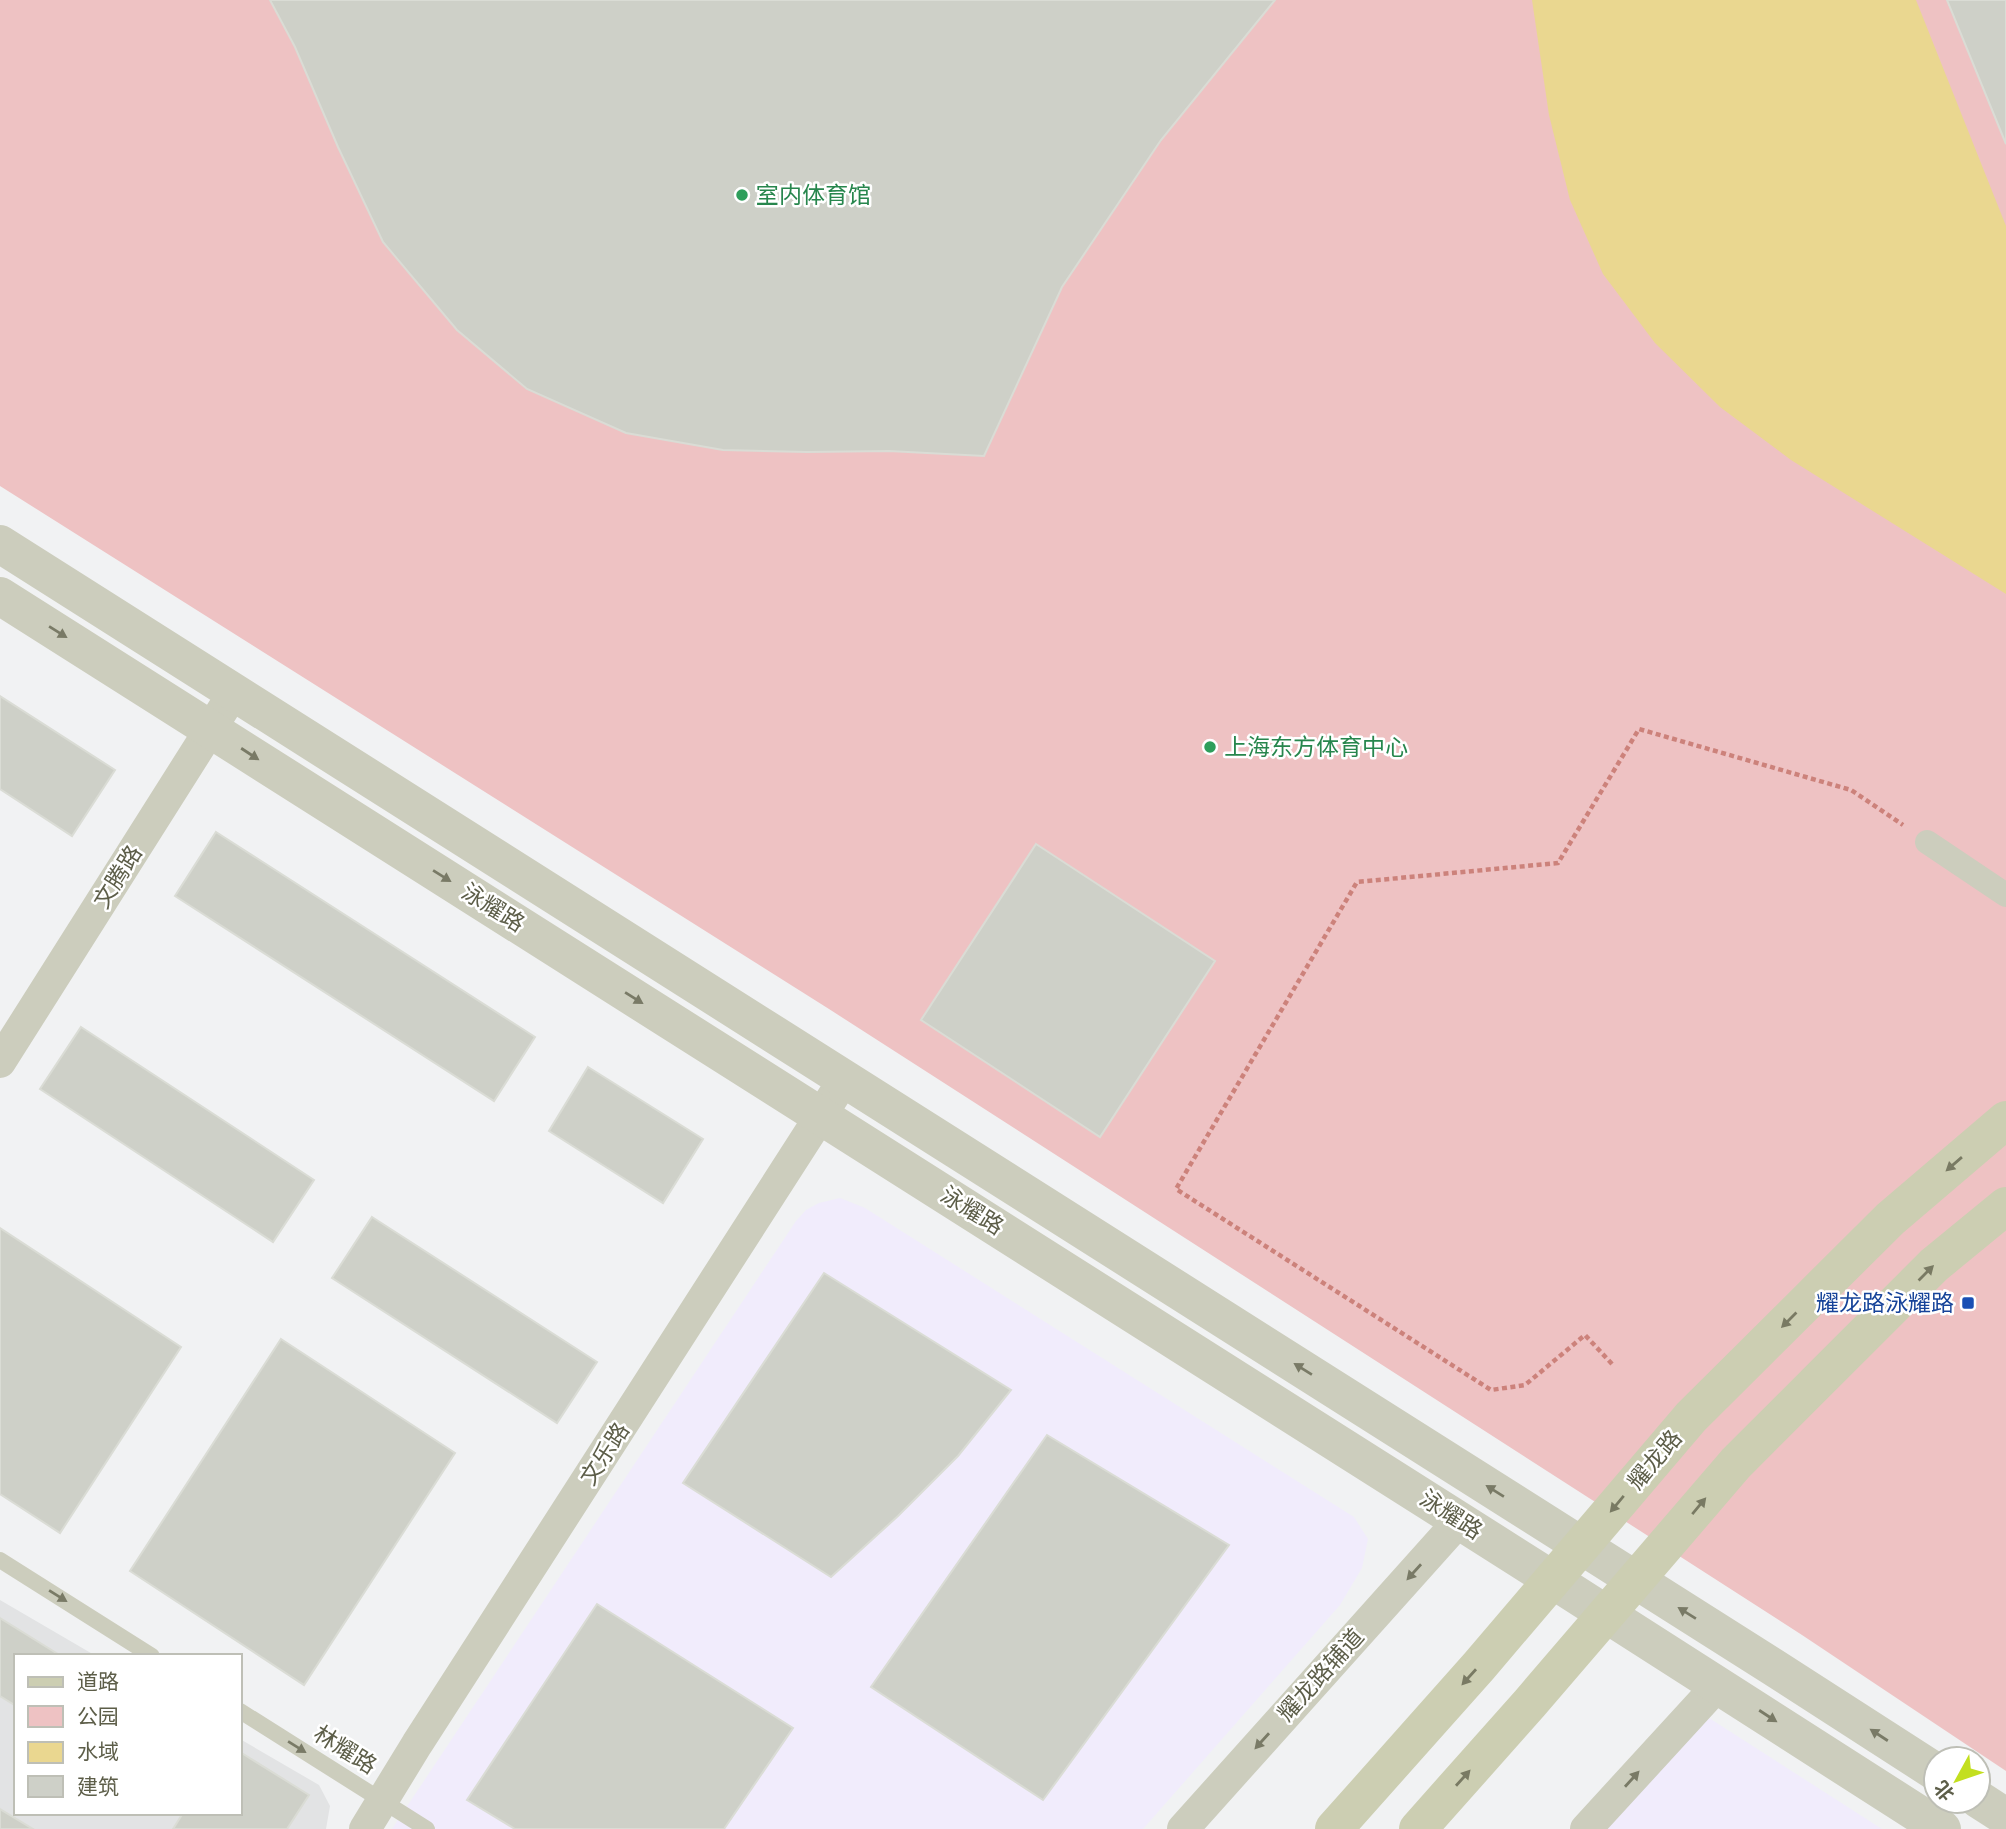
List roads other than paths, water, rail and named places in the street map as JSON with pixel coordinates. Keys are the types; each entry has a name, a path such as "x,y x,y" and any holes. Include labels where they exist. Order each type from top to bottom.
{"main road":[{"name":"耀龙路","path":"1334,1829 1479,1666 1691,1417 1890,1219 2006,1120"},
{"path":"1418,1829 1736,1463 1934,1265 2006,1206"}],"street":[{"name":"泳耀路","path":"0,544 1922,1763"},
{"name":"泳耀路","path":"0,596 1942,1829"},
{"name":"文腾路","path":"0,1062 234,692"},
{"path":"1927,842 2006,895"},
{"name":"文乐路","path":"365,1829 845,1078"},
{"name":"耀龙路辅道","path":"1183,1829 1460,1521"},
{"path":"1586,1829 1718,1685"}],"lane":[{"path":"0,1560 149,1654"},
{"name":"林耀路","path":"242,1712 427,1829"}],"water":[{"path":"1532,0 1916,0 2006,226 2006,594 1791,460 1720,407 1655,343 1603,274 1570,200 1549,115"}],"place":[{"name":"室内体育馆","path":"742,195"},
{"name":"上海东方体育中心","path":"1210,747"},
{"name":"耀龙路泳耀路","path":"1968,1303"}]}
